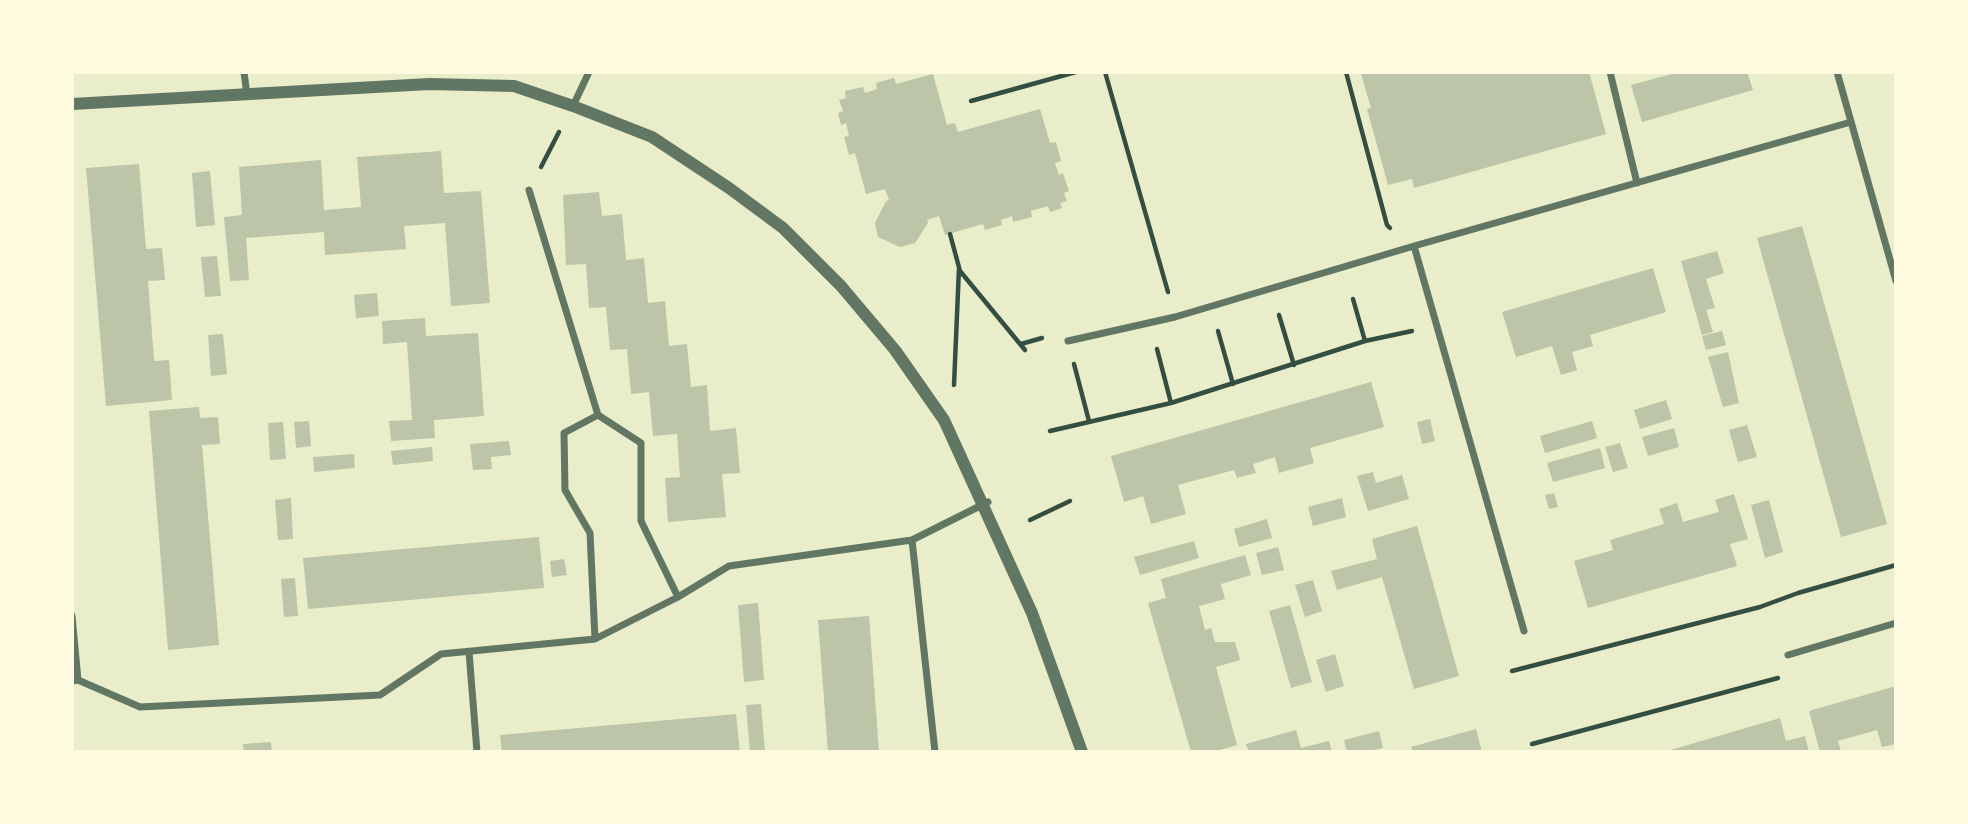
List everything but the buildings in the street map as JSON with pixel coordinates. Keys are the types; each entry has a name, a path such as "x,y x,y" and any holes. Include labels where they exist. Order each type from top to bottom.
{"street":[{"path":"244,72 247,96"},
{"path":"573,106 589,72"},
{"path":"1610,72 1637,183"},
{"path":"1837,72 1896,281"},
{"path":"72,104 429,85 514,86 652,137 729,187 783,228 842,286 895,350 943,420 986,503 1032,613 1082,752"},
{"path":"1068,341 1175,317 1851,122"},
{"path":"529,190 598,415 641,443 641,521 678,597"},
{"path":"1414,246 1524,631"},
{"path":"595,639 590,533 565,490 564,433 598,415"},
{"path":"72,615 75,681 140,708 380,695 441,654 595,639 678,597 729,566 912,540 986,503"},
{"path":"912,540 935,752"},
{"path":"1787,654 1896,623"},
{"path":"469,652 477,752"}],"path":[{"path":"971,101 1076,72"},
{"path":"1105,72 1175,317"},
{"path":"1346,72 1387,225 1414,246"},
{"path":"529,190 573,106"},
{"path":"950,234 959,267 953,393"},
{"path":"959,267 982,300 1025,350"},
{"path":"1353,299 1364,341"},
{"path":"1279,315 1294,365"},
{"path":"1050,431 1171,403 1364,341 1437,325"},
{"path":"1218,331 1233,384"},
{"path":"1068,341 1089,421"},
{"path":"1157,349 1171,403"},
{"path":"1030,520 1070,501"},
{"path":"1512,671 1760,607 1798,593 1896,565"},
{"path":"1532,744 1789,675"}]}
